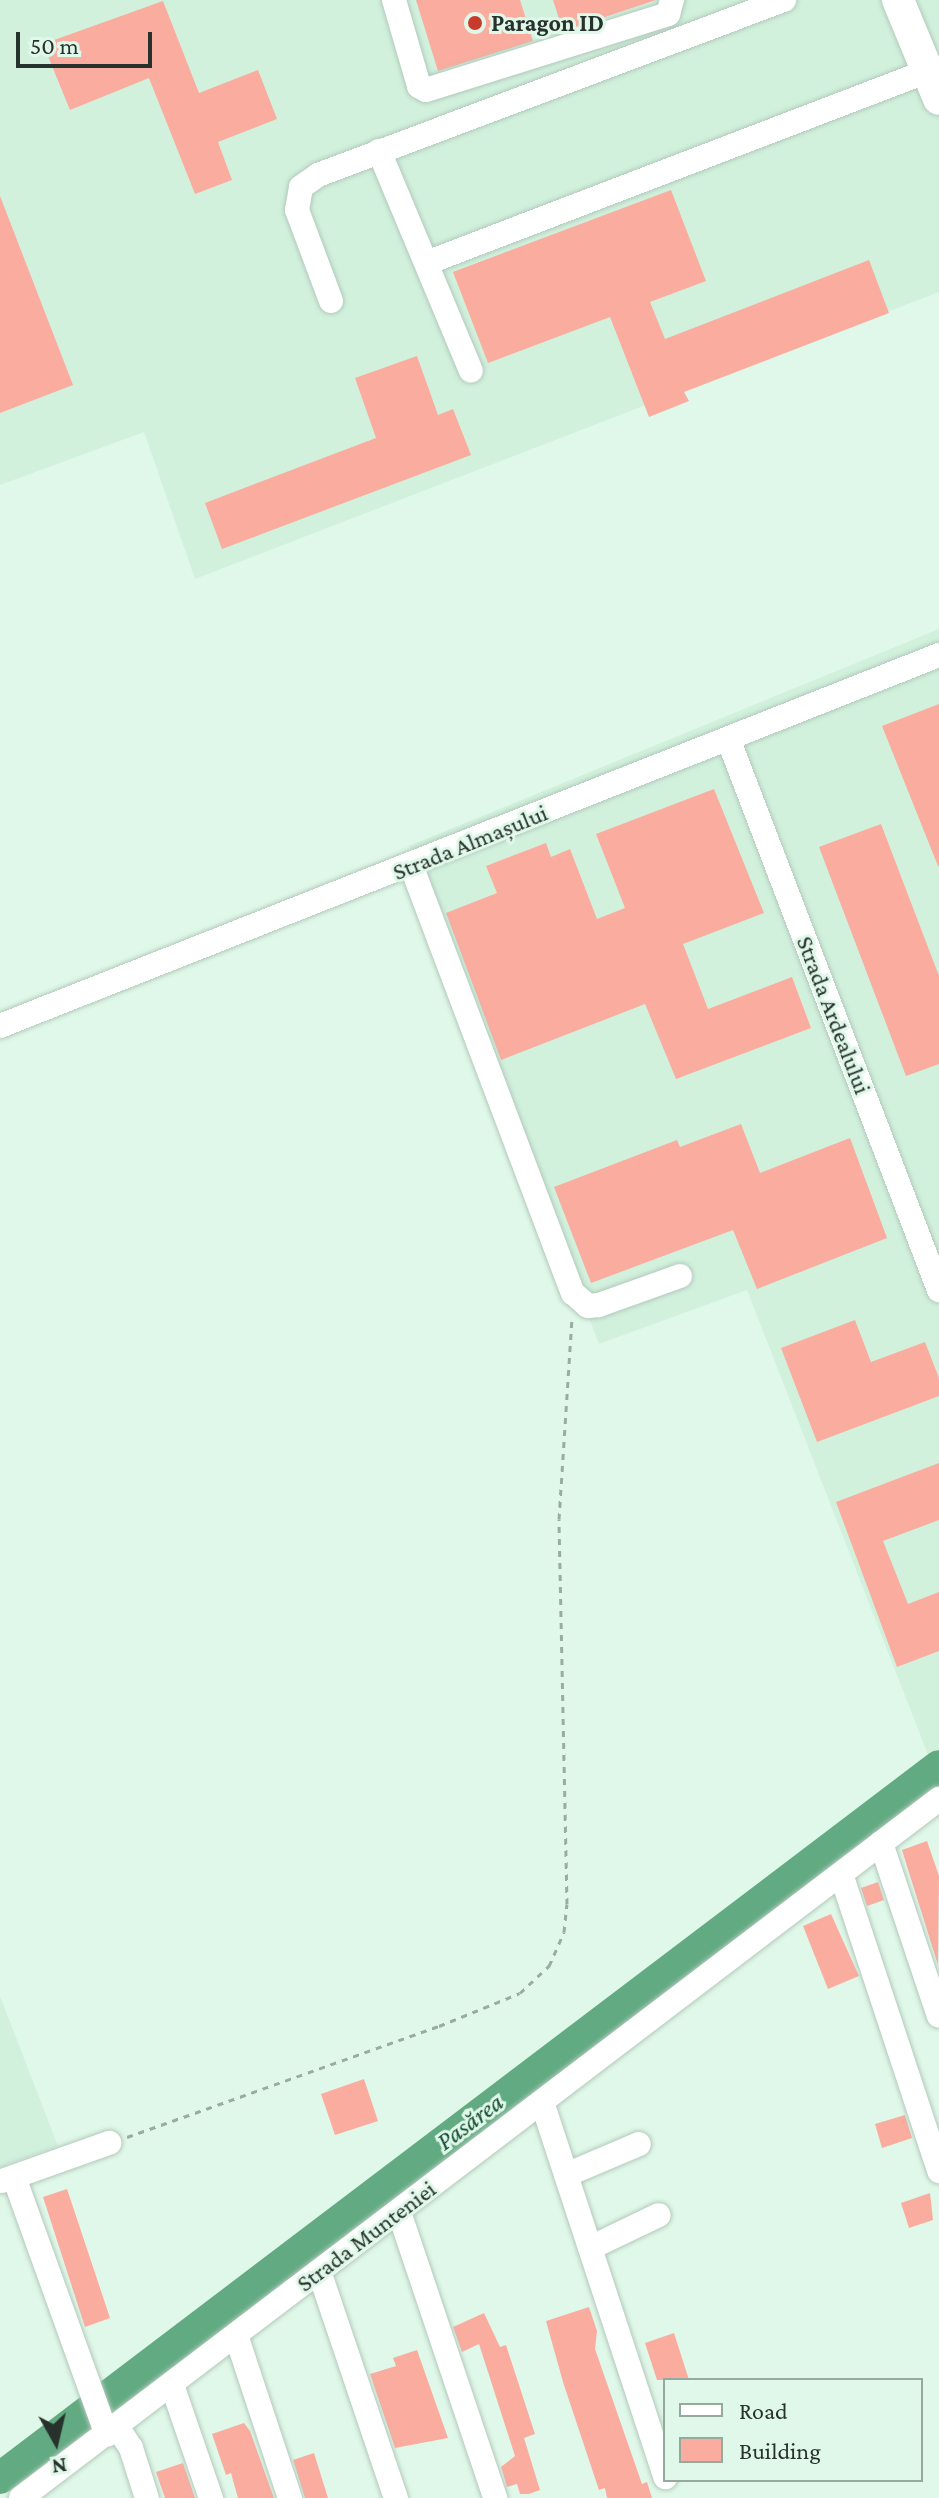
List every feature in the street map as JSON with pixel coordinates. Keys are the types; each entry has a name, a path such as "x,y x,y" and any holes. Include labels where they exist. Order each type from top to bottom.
{"main road":[{"path":"898,0 934,85"}],"street":[{"path":"394,0 419,86 426,90 668,14 672,0"},
{"path":"331,301 296,199 301,187 318,175 784,0"},
{"path":"429,262 934,85"},
{"path":"379,151 416,247 429,262 471,371"},
{"name":"Strada Almașului","path":"0,1026 729,741 939,655"},
{"name":"Strada Ardealului","path":"729,741 939,1290"},
{"path":"411,865 580,1302 599,1305 680,1276"},
{"name":"Strada Munteniei","path":"21,2498 104,2419 172,2385 881,1843 937,1809"},
{"path":"881,1843 939,2016"},
{"path":"841,1874 939,2171"},
{"path":"542,2102 663,2473"},
{"path":"109,2143 7,2179 104,2419 131,2448 147,2498"},
{"path":"566,2175 639,2144"},
{"path":"399,2212 495,2498"},
{"path":"590,2248 659,2215"},
{"path":"319,2271 396,2498"},
{"path":"236,2335 290,2498"},
{"path":"172,2385 211,2498"}],"path":[{"path":"109,2143 439,2026 520,1993 549,1966 564,1932 567,1904 559,1519 570,1324 580,1302"}],"shaded area":[{"path":"0,0 939,0 939,292 195,579 144,432 0,485"},
{"path":"939,629 939,1783 747,1290 599,1344 409,846"},
{"path":"0,1996 58,2146 0,2167"}],"building":[{"name":"Paragon ID","path":"416,0 520,0 533,41 438,71"},
{"path":"553,0 656,0 563,31"},
{"path":"163,1 199,93 258,70 277,119 218,142 232,180 195,194 149,78 70,110 43,44"},
{"path":"671,190 706,281 650,302 665,339 869,260 889,313 684,392 689,401 649,417 610,317 488,363 453,272"},
{"path":"0,196 73,385 0,413"},
{"path":"417,356 438,415 453,409 471,455 222,549 205,503 376,438 355,378"},
{"path":"939,704 939,866 938,866 882,726"},
{"path":"714,789 764,913 683,944 708,1009 792,977 811,1028 676,1079 645,1004 501,1060 446,913 497,893 486,866 546,843 551,857 570,849 597,919 625,908 596,834"},
{"path":"881,824 939,976 939,1064 906,1076 819,847"},
{"path":"741,1124 760,1173 850,1138 887,1238 757,1289 733,1230 591,1283 554,1187 677,1140 680,1147"},
{"path":"855,1320 871,1362 925,1342 939,1378 939,1396 817,1442 781,1348"},
{"path":"939,1463 939,1520 883,1541 908,1604 939,1592 939,1651 897,1667 836,1502"},
{"path":"927,1841 939,1876 938,1965 902,1850"},
{"path":"878,1882 884,1900 867,1906 861,1888"},
{"path":"831,1914 859,1976 828,1989 803,1926"},
{"path":"364,2079 378,2121 335,2135 321,2094"},
{"path":"905,2115 912,2138 882,2148 875,2124"},
{"path":"67,2189 110,2318 85,2327 43,2197"},
{"path":"930,2193 933,2220 909,2228 901,2203"},
{"path":"589,2307 597,2331 595,2349 642,2484 647,2482 652,2498 607,2498 605,2488 599,2490 563,2382 546,2321"},
{"path":"484,2313 500,2347 506,2345 535,2434 524,2438 540,2490 529,2494 520,2494 517,2484 507,2487 501,2467 515,2456 479,2344 462,2352 453,2327"},
{"path":"674,2333 688,2378 657,2380 645,2343"},
{"path":"417,2350 448,2438 395,2448 370,2374 396,2366 393,2358"},
{"path":"244,2423 250,2431 274,2498 238,2498 231,2473 226,2475 212,2434"},
{"path":"314,2453 328,2498 305,2498 293,2460"},
{"path":"183,2463 195,2498 165,2498 156,2472"}],"waterway":[{"name":"Pasărea","path":"0,2478 939,1766"}],"place":[{"name":"Paragon ID","path":"475,23"}]}
